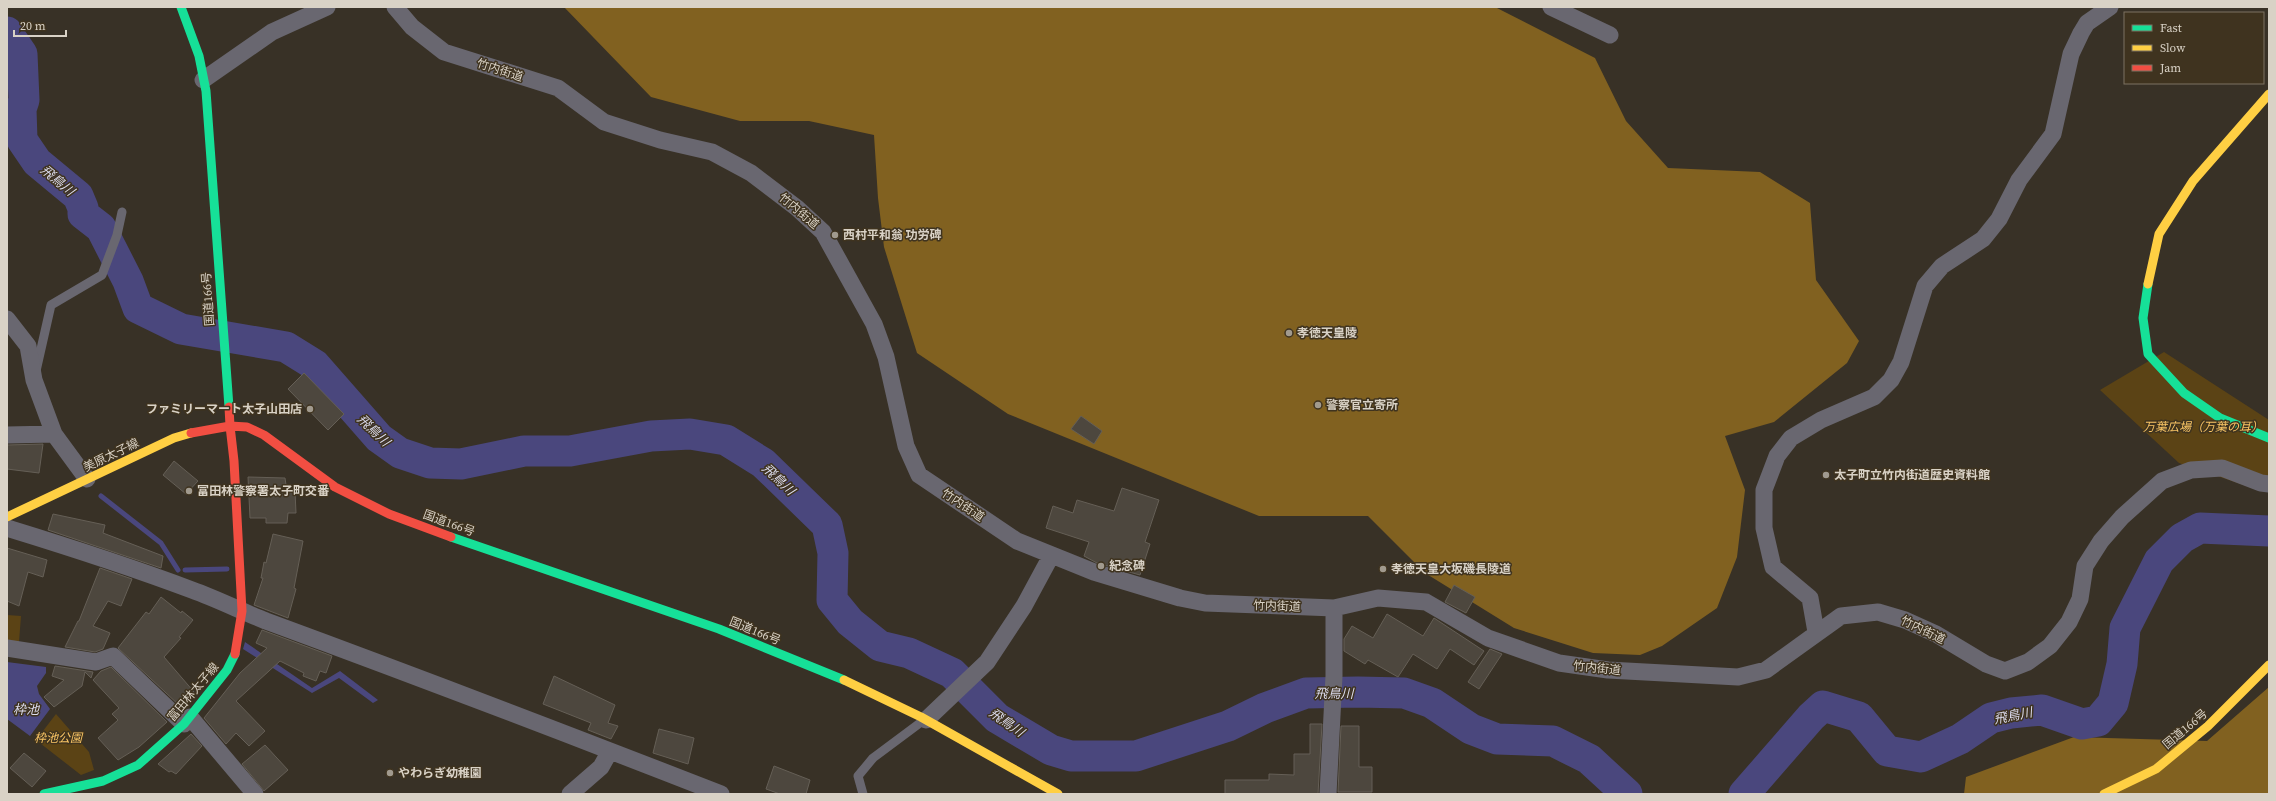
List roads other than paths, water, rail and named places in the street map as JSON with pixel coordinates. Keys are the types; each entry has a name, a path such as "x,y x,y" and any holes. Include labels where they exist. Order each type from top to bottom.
{"main road":[{"name":"国道166号","path":"181,7 199,56 204,80 230,426 247,427 264,435 335,487 389,514 504,556 719,629 858,686 926,720 1058,794"},
{"path":"2269,94 2193,181 2159,234 2153,255 2143,318 2148,354 2184,393 2220,418 2269,438"},
{"name":"美原太子線","path":"7,517 174,438 202,430 230,426"},
{"name":"富田林太子線","path":"44,794 104,787 138,765 187,720 228,670 237,649 242,611 236,493 230,426"},
{"name":"国道166号","path":"2104,794 2156,769 2208,726 2269,665"}],"street":[{"path":"204,80 272,32 327,7"},
{"name":"竹内街道","path":"395,7 412,27 444,52 558,88 604,122 660,140 712,152 750,173 797,208 823,232 874,324 886,357 906,446 919,475 1017,542 1094,572 1192,600 1205,603 1334,608 1378,598 1426,602 1488,638 1559,663 1608,670 1738,677 1766,670 1816,632 1841,616 1878,612 1906,620 1936,634 1986,664 2005,671 2028,662 2050,646 2069,622 2080,599 2085,566 2101,541 2122,517 2162,480 2190,470 2222,468 2261,483 2269,484"},
{"path":"1551,7 1610,35"},
{"path":"1816,632 1810,598 1773,567 1764,528 1764,490 1776,456 1791,438 1821,420 1874,397 1891,380 1901,362 1925,286 1942,266 1983,239 1999,219 2019,180 2053,134 2071,54 2081,32 2087,23 2110,7"},
{"path":"7,319 28,346 34,380 54,434 87,479"},
{"path":"7,435 54,434"},
{"path":"7,528 98,556 194,590 242,611 721,794"},
{"path":"926,720 954,691 987,662 1024,606 1051,556"},
{"path":"1328,794 1334,676 1334,608"},
{"path":"7,648 96,662 113,656 187,720 255,794"},
{"path":"570,794 601,768 610,751"}],"lane":[{"path":"34,380 51,305 102,274 117,235 122,212"},
{"path":"863,794 858,776 872,758 926,720"}],"water":[{"path":"245,642 312,688 340,671 378,700 373,703 339,678 312,693 243,649"},
{"name":"枠池","path":"7,662 46,667 46,673 37,686 39,694 50,709 30,736 7,719"}],"waterway":[{"name":"飛鳥川","path":"7,32 22,54 24,100 21,109 22,140 37,162 78,196 83,208 83,214 101,228 128,281 138,308 181,329 286,347 315,365 379,438 400,453 430,463 461,464 524,451 570,451 651,436 690,434 726,440 763,463 827,525 833,553 832,600 850,622 880,646 909,653 952,673 997,718 1051,750 1071,756 1136,756 1228,726 1265,708 1306,693 1404,693 1432,703 1471,729 1497,739 1553,741 1589,759 1627,794"},
{"path":"101,496 161,543 178,570"},
{"name":"飛鳥川","path":"1744,794 1811,717 1823,706 1859,717 1887,751 1921,757 1960,739 1991,718 2011,713 2042,710 2082,724 2098,721 2113,703 2122,664 2125,628 2159,561 2182,538 2200,528 2269,531"},
{"path":"185,570 227,569"}],"place":[{"name":"西村平和翁 功労碑","path":"835,235"},
{"name":"孝徳天皇陵","path":"1289,333"},
{"name":"警察官立寄所","path":"1318,405"},
{"name":"ファミリーマート太子山田店","path":"310,409"},
{"name":"太子町立竹内街道歴史資料館","path":"1826,475"},
{"name":"富田林警察署太子町交番","path":"189,491"},
{"name":"紀念碑","path":"1101,566"},
{"name":"孝徳天皇大坂磯長陵道","path":"1383,569"},
{"name":"やわらぎ幼稚園","path":"390,773"}],"park label":[{"name":"万葉広場（万葉の耳）","path":"2203,427"},
{"name":"枠池公園","path":"58,738"}]}
